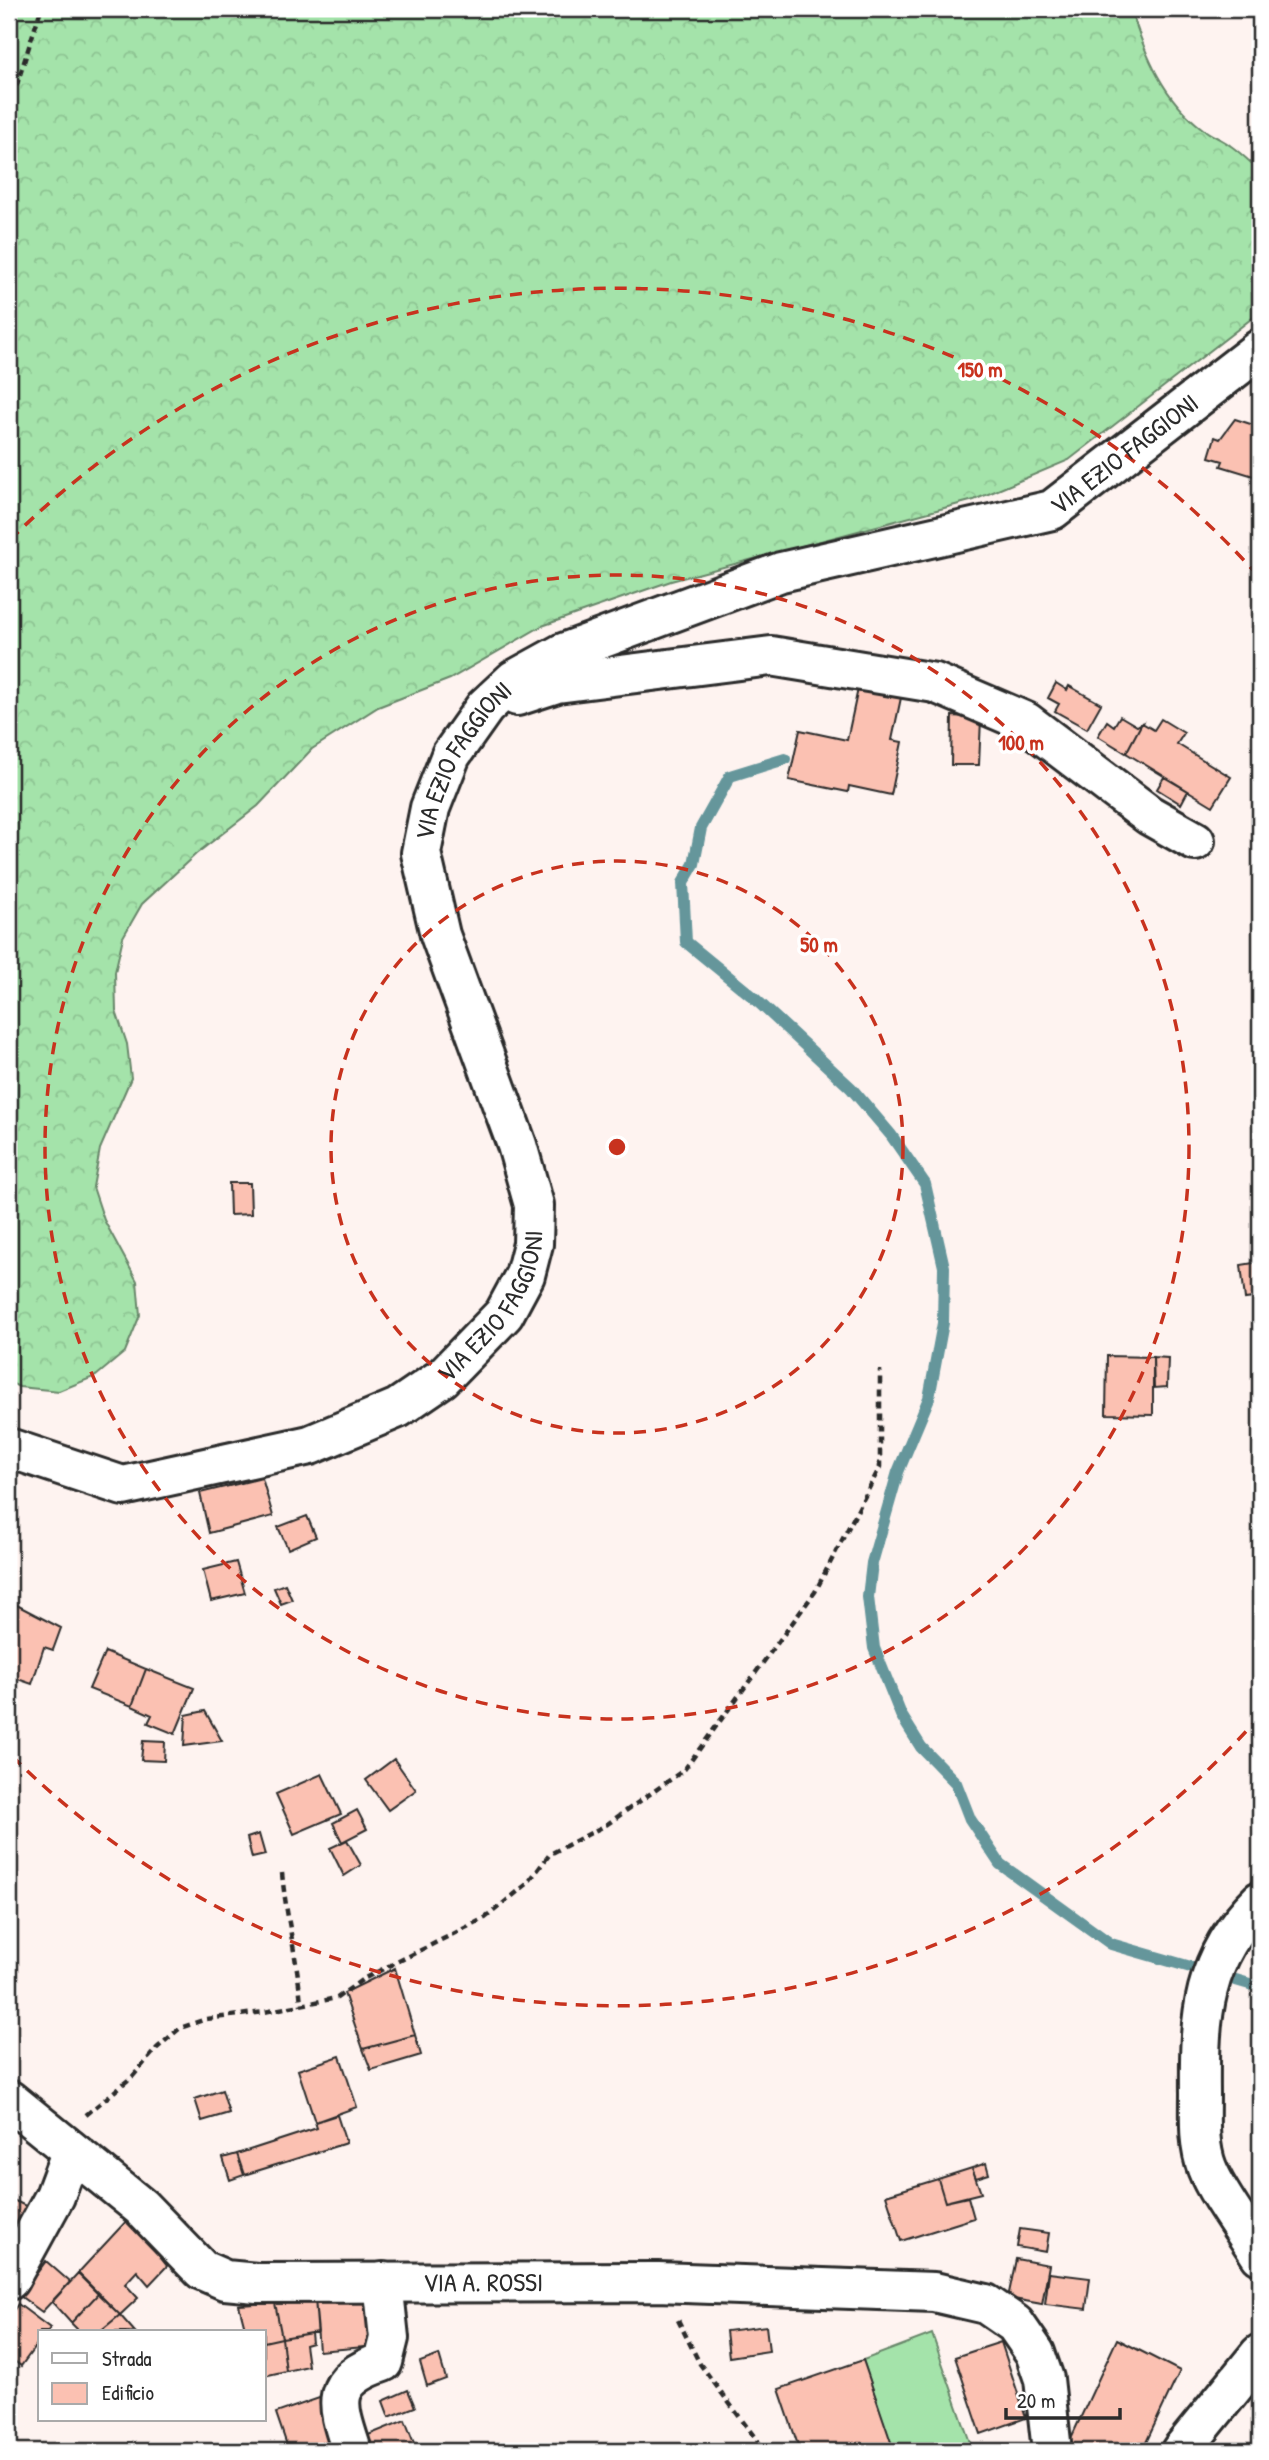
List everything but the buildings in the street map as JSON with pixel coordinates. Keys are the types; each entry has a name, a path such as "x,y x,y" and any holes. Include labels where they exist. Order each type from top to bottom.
{"street":[{"name":"VIA EZIO FAGGIONI","path":"9,1448 123,1486 310,1445 398,1408 442,1378 504,1314 525,1275 533,1244 534,1205 517,1144 440,935 421,853 430,808 452,755 485,707 514,680 563,653 781,572 1052,510 1260,349"},
{"path":"485,707 557,683 771,656 935,683 1026,722 1149,815 1195,841"},
{"path":"1260,1901 1235,1926 1214,1967 1202,2011 1199,2094 1200,2133 1206,2168 1260,2255"},
{"name":"VIA A. ROSSI","path":"9,2100 141,2207 190,2260 225,2280 257,2283 658,2282 934,2292 986,2304 1015,2323 1035,2353 1044,2379 1052,2451"},
{"path":"9,2280 55,2196 65,2148"},
{"path":"352,2451 338,2407 346,2384 360,2370 383,2362 389,2338 383,2282"},
{"path":"1181,2451 1260,2354"}],"path":[{"path":"9,109 41,9"},
{"path":"65,2148 180,2028 206,2019 337,1998 363,1979 485,1918 527,1884 550,1854 606,1825 684,1770 814,1592 880,1467 880,1370"},
{"path":"282,1873 285,1909 299,1965 301,2005"},
{"path":"658,2282 700,2364 765,2451"}],"green space":[{"path":"9,9 1131,9 1149,59 1177,104 1203,129 1235,149 1260,171 1260,312 1069,460 974,500 671,581 542,626 450,679 378,707 312,749 258,806 196,854 142,904 123,937 115,972 116,1011 127,1044 131,1078 100,1149 93,1187 104,1220 137,1281 140,1315 125,1352 96,1376 59,1391 19,1387 9,1382"},
{"path":"932,2334 973,2451 883,2451 892,2447 863,2360"}],"waterway":[{"path":"785,759 730,776 701,828 694,864 683,883 686,942 752,996 851,1088 891,1135 925,1184 944,1267 943,1323 929,1398 898,1472 872,1563 868,1597 874,1648 901,1715 921,1747 956,1783 970,1819 1000,1864 1111,1944 1260,1987"},
{"path":"9,1059 12,1129 9,1180"}]}
